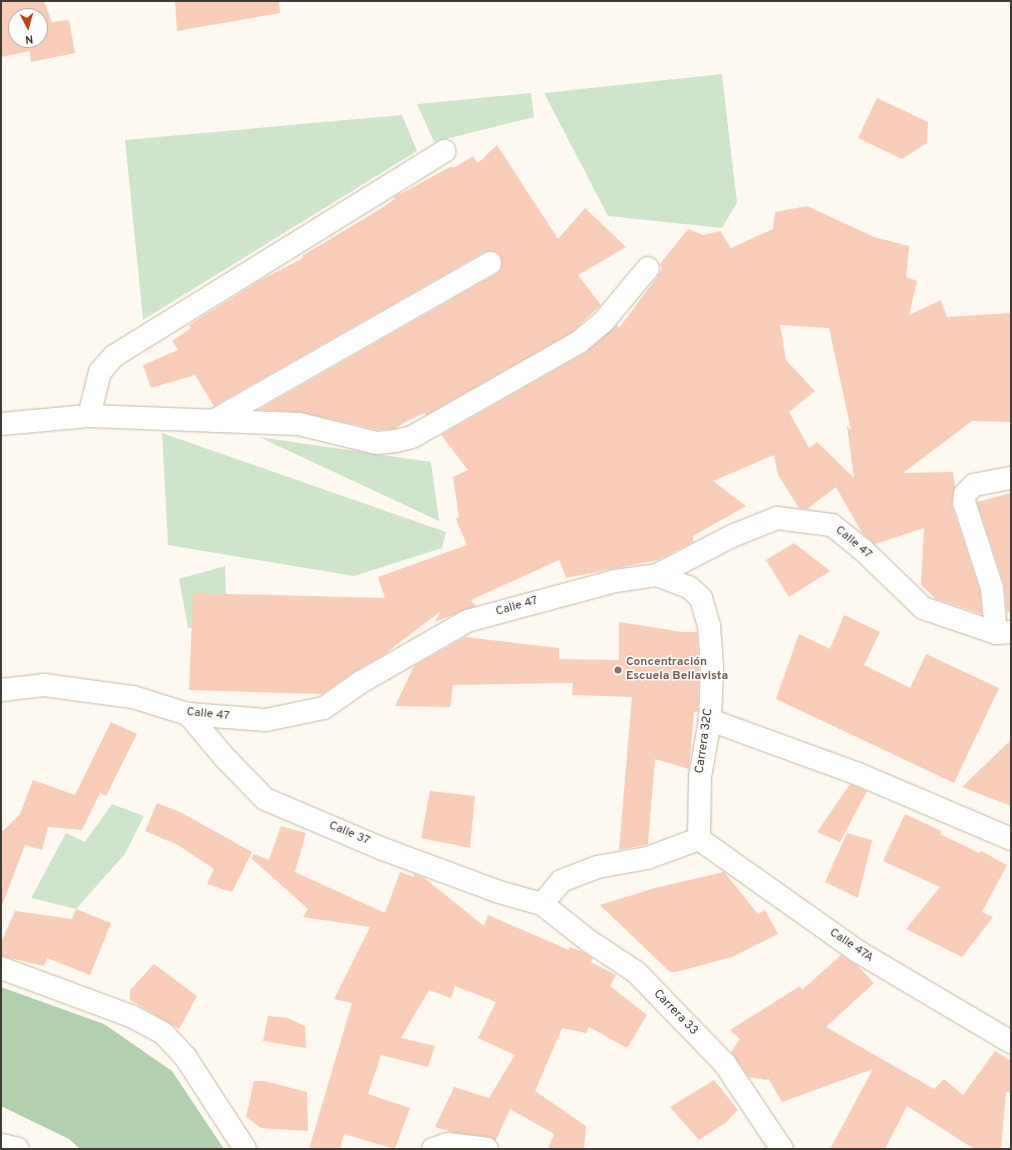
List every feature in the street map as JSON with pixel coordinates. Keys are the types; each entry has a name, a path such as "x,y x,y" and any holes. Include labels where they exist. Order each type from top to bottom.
{"street":[{"path":"89,416 100,372 114,356 445,151"},
{"path":"213,421 490,263"},
{"path":"1,424 89,416 299,424 377,443 396,441 412,437 579,342 603,322 648,268"},
{"path":"1004,632 992,588 964,502 965,494 974,485 1011,478"},
{"name":"Calle 47","path":"1,690 44,685 133,697 188,714 266,720 324,708 361,682 467,622 614,581 657,575 732,536 777,518 832,526 863,550 924,608 1004,632"},
{"name":"Carrera 32C","path":"657,575 689,587 701,598 709,626 712,666 710,720 700,777 699,839"},
{"name":"Calle 37","path":"188,714 225,758 264,799 383,849 499,892 542,904"},
{"path":"710,720 858,774 1011,839"},
{"path":"542,904 561,880 596,867 647,858 699,839"},
{"name":"Calle 47A","path":"699,839 857,950 1011,1042"},
{"name":"Carrera 33","path":"542,904 589,941 636,972 725,1064 782,1149"},
{"path":"1,968 132,1016 164,1033 186,1058 245,1149"},
{"path":"433,1149 448,1144 486,1149"},
{"path":"1,1145 18,1149"}],"green space":[{"path":"722,74 737,203 722,228 608,216 544,93"},
{"path":"531,93 534,117 434,142 417,104"},
{"path":"402,115 417,151 143,320 125,140"},
{"path":"162,433 446,532 442,548 354,576 168,545"},
{"path":"259,437 431,462 439,521"},
{"path":"225,566 227,629 188,628 179,579"},
{"path":"112,804 144,816 125,854 76,909 31,898 66,833 85,842"},
{"path":"1,987 104,1024 172,1071 224,1149 80,1149 69,1139 1,1106"}],"building":[{"path":"1,1 44,1 47,8 8,8 8,48 48,48 48,12 52,22 69,20 75,53 31,62 30,51 1,57"},
{"path":"175,1 279,1 280,13 177,31"},
{"path":"877,98 928,122 927,143 902,159 858,138"},
{"path":"497,145 558,239 585,208 626,247 578,275 601,305 572,332 426,415 425,413 394,429 378,430 300,412 258,410 496,274 501,269 501,257 497,252 490,251 484,252 214,406 195,375 151,388 143,365 178,350 172,341 191,328 189,325 259,281 303,258 302,256 395,199 394,197 452,166 453,168 473,156 478,163"},
{"path":"807,206 874,237 909,246 906,277 917,281 909,315 941,300 947,317 1011,313 1011,422 972,421 903,473 953,472 955,487 952,506 980,591 982,614 936,599 921,585 924,528 875,544 862,533 836,487 807,509 799,508 778,475 774,455 713,481 746,506 693,536 693,542 658,560 566,578 559,560 471,600 475,606 435,622 441,611 383,655 354,672 322,694 189,690 193,593 385,598 378,577 467,545 456,519 459,517 453,477 468,470 441,435 585,353 617,325 619,328 658,276 662,269 660,264 688,229 703,235 720,231 731,248 773,229 775,212","holes":["780,325 829,328 851,430 847,426 854,478 817,442 809,448 789,412 815,391 786,360"]},
{"path":"1011,493 1011,612 1007,613 1004,584 977,502"},
{"path":"794,543 830,571 789,597 766,560"},
{"path":"844,615 880,632 864,665 910,688 926,654 999,688 954,783 776,699 799,634 830,649"},
{"path":"619,622 683,632 697,632 699,666 698,712 694,712 689,769 655,759 648,844 619,850 632,697 572,695 573,683 453,685 450,707 395,706 414,666 465,637 559,648 559,659 619,660"},
{"path":"111,722 137,734 106,796 100,793 82,830 48,827 42,850 25,845 3,903 1,902 1,833 20,814 33,780 75,795"},
{"path":"1011,740 1011,806 962,787"},
{"path":"850,784 867,791 840,842 817,832"},
{"path":"430,791 475,796 470,848 421,838"},
{"path":"157,803 180,812 252,852 232,892 207,884 214,869 178,845 145,831"},
{"path":"905,814 941,831 940,834 979,853 981,851 1007,865 982,912 993,917 962,957 906,929 940,887 883,861"},
{"path":"281,826 306,833 295,872 385,913 400,872 414,877 414,874 423,877 484,926 488,915 569,950 569,947 583,952 593,958 591,962 616,975 610,986 647,1015 627,1048 589,1027 586,1033 562,1028 535,1091 586,1126 584,1149 548,1149 554,1134 510,1109 496,1140 489,1137 457,1133 435,1127 454,1087 489,1098 515,1055 478,1038 496,1002 455,986 451,998 429,990 401,1038 435,1046 428,1067 381,1055 368,1094 410,1108 395,1149 344,1134 340,1149 309,1149 352,1003 334,999 370,927 303,917 308,909 251,858 254,854 269,860"},
{"path":"847,833 872,840 858,898 825,882"},
{"path":"724,872 758,914 765,910 778,934 732,957 676,972 670,972 600,905 655,888"},
{"path":"76,909 111,923 90,975 47,958 44,966 1,956 1,942 15,911 72,919"},
{"path":"841,955 858,966 874,983 826,1027 934,1089 944,1079 963,1095 995,1051 1011,1061 1011,1093 1006,1092 1001,1149 974,1149 907,1106 885,1149 830,1149 873,1069 782,1102 768,1078 767,1080 749,1077 731,1052 740,1039 730,1030 800,986 802,990"},
{"path":"154,964 197,996 179,1029 130,1000 130,990"},
{"path":"268,1016 288,1018 305,1026 306,1048 263,1041"},
{"path":"714,1080 738,1110 725,1123 699,1140 670,1107"},
{"path":"254,1081 264,1081 307,1092 308,1131 261,1128 246,1117"}],"place":[{"name":"Concentración Escuela Bellavista","path":"618,670"}]}
